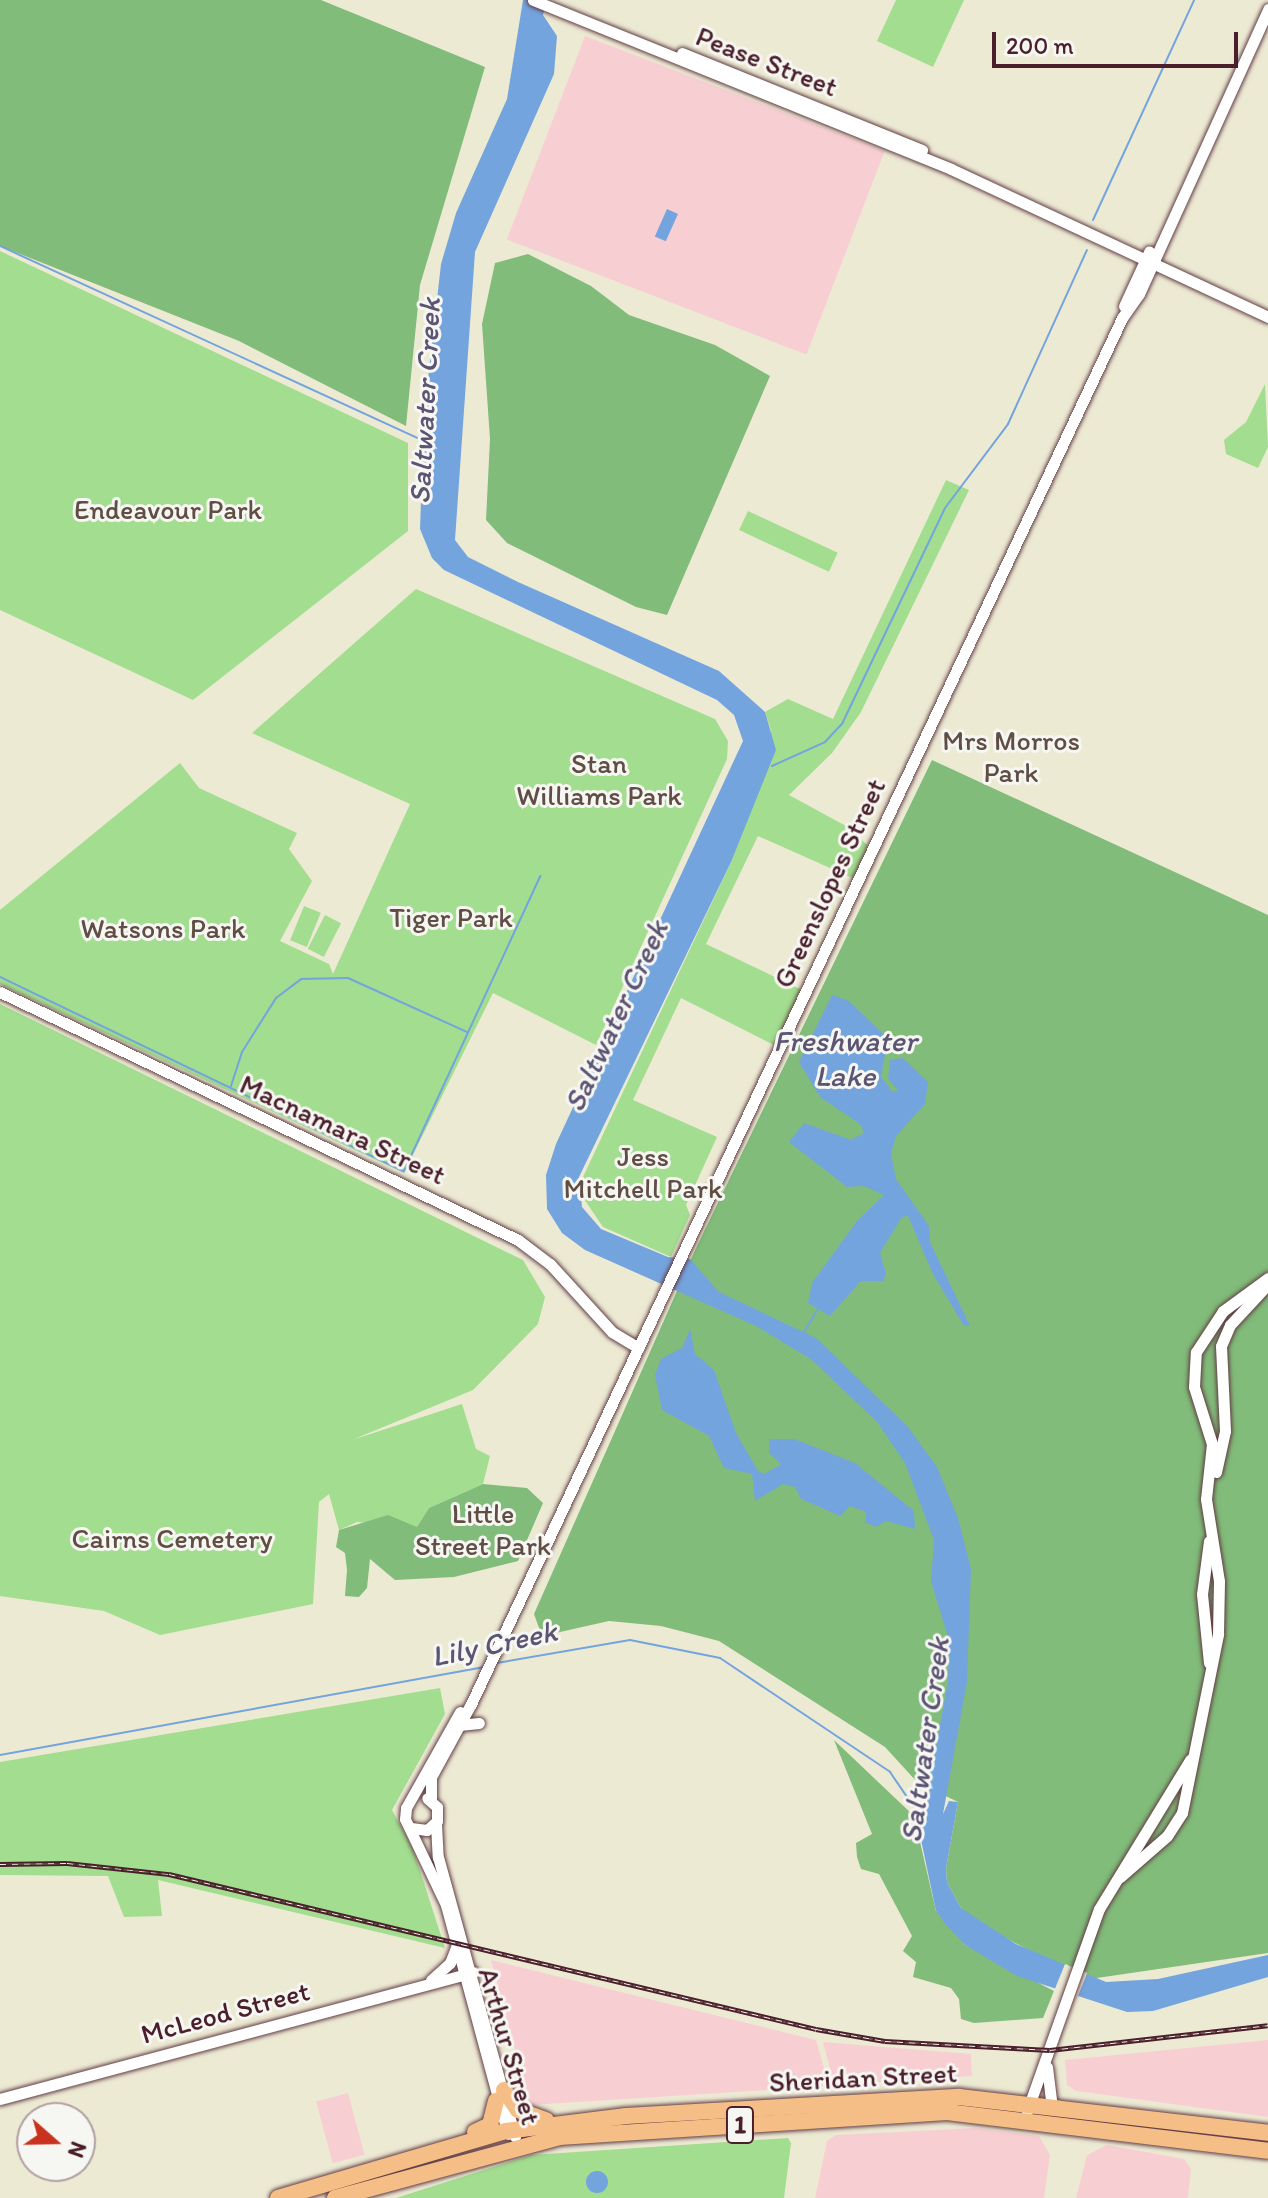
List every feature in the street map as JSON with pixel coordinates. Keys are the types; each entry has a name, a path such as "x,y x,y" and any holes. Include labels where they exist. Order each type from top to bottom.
{"highway":[{"path":"447,2149 463,2135 490,2125 500,2096 518,2110 555,2122"},
{"name":"Sheridan Street","path":"335,2198 555,2122 926,2097 1027,2110 1268,2151"},
{"name":"Sheridan Street","path":"278,2198 447,2149 512,2135 604,2133 1027,2110 1052,2105 1268,2133"}],"street":[{"name":"Pease Street","path":"533,0 878,130 951,169 1268,317"},
{"name":"Greenslopes Street","path":"431,1800 429,1781 463,1722 1268,9"},
{"name":"Macnamara Street","path":"0,992 518,1240 550,1264 612,1332 639,1348"},
{"path":"1120,1877 1167,1836 1189,1793 1211,1676 1220,1594 1208,1491 1212,1444 1194,1387 1193,1365 1206,1330 1268,1281"},
{"path":"1208,1491 1225,1431 1218,1359 1236,1306"},
{"path":"1210,1525 1202,1602 1211,1676"},
{"name":"Greenslopes Street","path":"408,1803 479,1686"},
{"path":"431,1765 463,1722 479,1723"},
{"path":"1027,2110 1050,2050 1077,1963 1149,1821 1173,1788 1198,1741"},
{"path":"1173,1788 1185,1787 1189,1793"},
{"path":"416,1798 431,1800 438,1811 436,1824 421,1831 411,1828 404,1813 408,1803 416,1798"},
{"path":"1149,1821 1155,1833 1167,1836"},
{"name":"Arthur Street","path":"436,1824 436,1849 512,2135"},
{"name":"Arthur Street","path":"411,1828 443,1898 456,1945 468,1973"},
{"path":"430,1981 450,1963 456,1945"},
{"name":"McLeod Street","path":"0,2099 468,1973"},
{"path":"1050,2050 1045,2078 1052,2105"}],"shaded area":[{"path":"585,36 885,151 807,355 507,240"},
{"path":"491,1960 816,2040 829,2086 530,2105"},
{"path":"1268,2040 1268,2117 1076,2091 1067,2085 1065,2060"},
{"path":"823,2042 971,2054 972,2076 834,2085"},
{"path":"348,2093 365,2155 333,2163 316,2102"},
{"path":"976,2128 1039,2136 1050,2155 1044,2198 815,2198 827,2141 836,2135"},
{"path":"1107,2145 1184,2159 1191,2169 1188,2198 1076,2198 1087,2155"}],"green space":[{"path":"0,0 321,0 485,67 420,285 406,426 239,341 0,246"},
{"path":"896,0 964,0 933,67 877,41"},
{"name":"Endeavour Park","path":"0,251 408,443 408,531 193,700 0,610"},
{"path":"528,254 591,286 629,315 715,345 770,376 667,615 636,607 507,543 486,520 490,439 482,324 495,263"},
{"path":"1265,384 1268,447 1258,468 1226,454 1224,440 1246,422"},
{"name":"Jess Mitchell Park","path":"946,480 969,490 861,712 832,753 789,795 846,826 872,849 857,880 758,836 706,944 804,991 778,1047 681,998 633,1100 717,1137 686,1205 690,1215 671,1257 603,1227 582,1196 583,1177 731,862 771,731 765,712 788,699 833,719"},
{"path":"748,511 838,553 829,572 739,530"},
{"path":"416,589 715,719 728,741 727,759 596,1045 493,993 404,1173 0,984 0,910 180,763 199,788 297,833 289,849 312,881 280,941 329,964 333,974 410,804 252,733"},
{"path":"932,760 1268,915 1268,1953 1090,1979 1060,1967 982,1925 961,1908 947,1882 946,1868 958,1802 917,1782 885,1747 719,1641 661,1626 609,1621 542,1636 534,1614 696,1248"},
{"path":"304,906 321,913 307,947 290,940"},
{"path":"325,915 341,923 324,957 308,949"},
{"name":"Cairns Cemetery","path":"0,1004 523,1260 545,1297 538,1324 473,1390 352,1440 462,1404 476,1449 490,1456 483,1484 429,1508 417,1527 357,1522 339,1530 329,1494 319,1502 313,1604 160,1635 104,1611 0,1596"},
{"name":"Little Street Park","path":"483,1484 527,1488 543,1503 518,1561 454,1577 395,1580 370,1559 367,1588 359,1597 345,1596 345,1553 336,1547 339,1530 388,1515 417,1527 429,1508"},
{"path":"440,1688 445,1714 392,1810 413,1849 445,1948 158,1880 162,1916 124,1917 108,1876 0,1875 0,1762"},
{"path":"834,1740 914,1816 936,1911 965,1945 1054,1991 1043,2018 974,2023 961,2019 959,1999 951,1988 913,1977 916,1962 903,1951 912,1936 879,1874 861,1869 857,1857 856,1843 872,1834"},
{"path":"788,2138 791,2143 784,2198 396,2198 531,2155"}],"water":[{"name":"Saltwater Creek","path":"523,0 547,0 543,15 557,36 554,74 475,252 455,540 468,557 518,582 719,671 765,712 776,750 731,862 579,1177 582,1207 601,1229 668,1257 690,1259 719,1292 816,1338 908,1427 937,1467 958,1518 971,1569 967,1682 943,1814 949,1801 958,1802 946,1868 947,1882 961,1908 1016,1944 1106,1982 1158,1979 1268,1955 1268,1977 1153,2011 1127,2012 1017,1976 965,1945 946,1925 936,1911 920,1835 948,1681 949,1640 931,1581 934,1540 905,1463 878,1423 812,1360 758,1327 585,1250 562,1233 547,1209 546,1175 556,1144 743,741 734,715 717,700 444,570 432,558 420,529 424,415 441,264 456,213 507,99"},
{"path":"667,209 678,214 666,241 655,236"},
{"name":"Freshwater Lake","path":"832,995 849,1001 888,1039 881,1077 893,1092 898,1090 888,1079 890,1060 903,1058 928,1082 925,1104 896,1136 891,1154 896,1179 929,1226 930,1242 970,1326 964,1326 933,1274 908,1216 902,1217 880,1253 886,1274 883,1281 861,1281 830,1316 808,1303 812,1283 857,1221 884,1195 864,1186 847,1187 789,1142 804,1123 851,1140 864,1133 860,1124 820,1097 799,1062"},
{"path":"690,1329 695,1354 714,1370 736,1433 758,1471 764,1474 781,1464 769,1453 769,1439 794,1439 855,1463 914,1511 915,1529 886,1521 876,1527 865,1522 866,1512 850,1506 840,1516 801,1499 795,1487 783,1484 755,1501 752,1474 724,1468 709,1436 662,1410 655,1375 661,1359 682,1348"},
{"path":"597,2171 605,2174 608,2182 605,2190 597,2193 589,2190 586,2182 589,2174"}],"pier":[{"path":"1065,1964 1087,1973 1075,2004 1053,1995"}],"waterway":[{"path":"1093,220 1194,0"},
{"name":"Saltwater Creek","path":"0,246 424,441"},
{"path":"772,766 825,742 842,724 945,508 1008,424 1087,250"},
{"path":"0,977 404,1171 540,876"},
{"path":"231,1086 242,1052 276,998 301,979 348,978 467,1032"},
{"path":"804,1332 817,1310"},
{"name":"Lily Creek","path":"497,1663 630,1640 720,1658 890,1772 924,1822"},
{"name":"Lily Creek","path":"0,1755 483,1667"}],"railway":[{"path":"0,1864 67,1863 169,1874 816,2029 885,2041 1050,2050 1268,2025"}],"park label":[{"name":"Mrs Morros Park","path":"1011,756"},
{"name":"Stan Williams Park","path":"599,779"},
{"name":"Tiger Park","path":"451,917"},
{"name":"Watsons Park","path":"163,928"}]}
